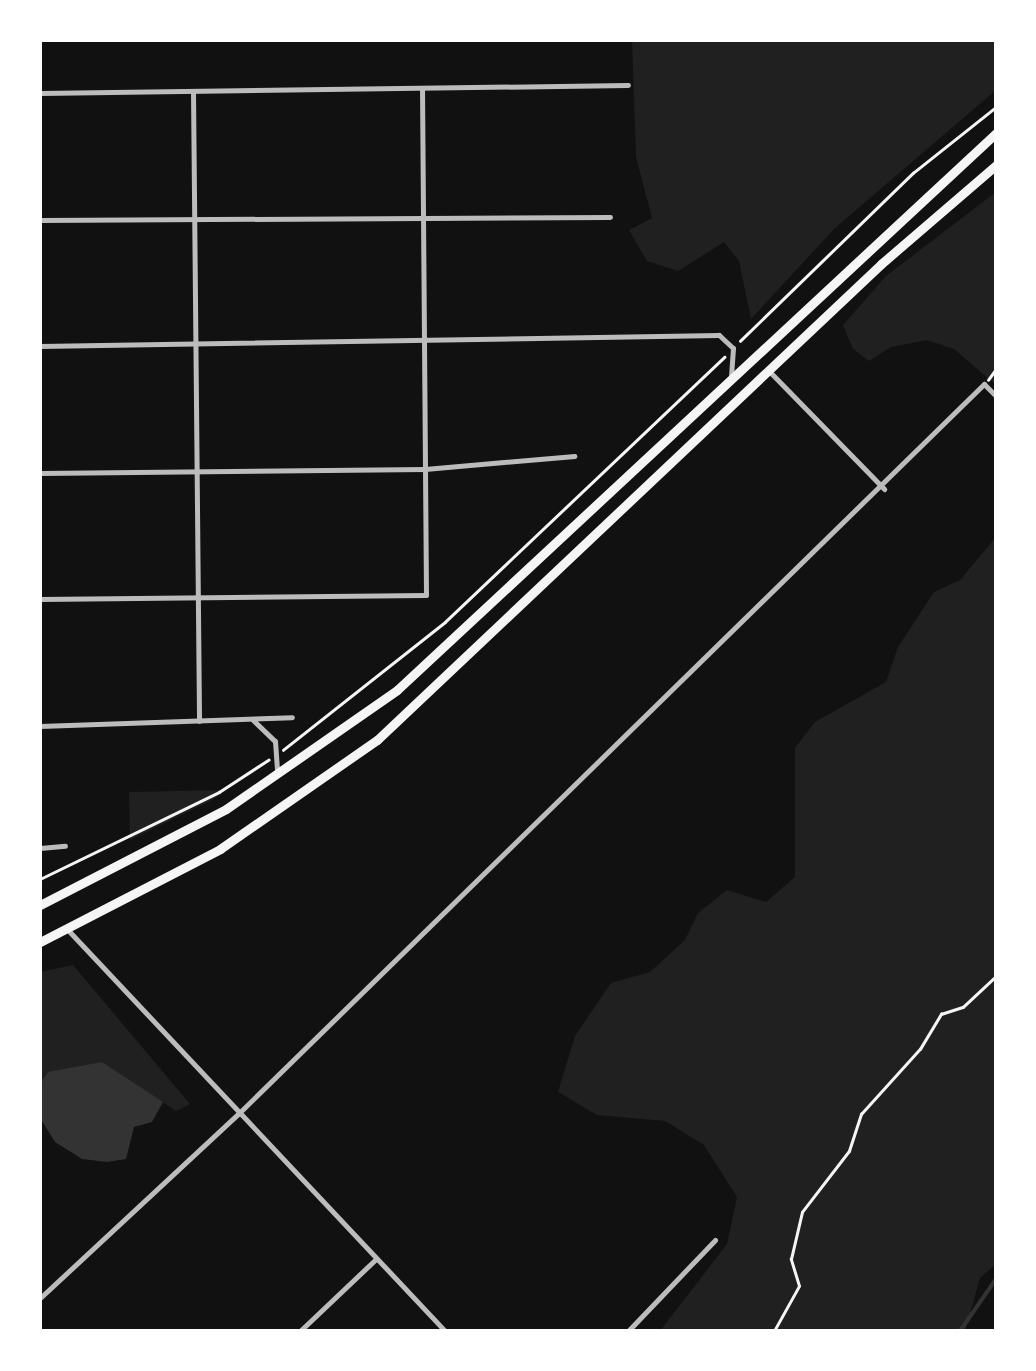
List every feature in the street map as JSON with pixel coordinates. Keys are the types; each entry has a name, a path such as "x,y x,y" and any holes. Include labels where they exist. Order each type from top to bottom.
{"highway":[{"path":"40,905 148,852 276,777 455,641 730,378 996,133"},
{"path":"40,942 220,849 378,740 769,371 996,164"}],"street":[{"path":"40,93 628,85"},
{"path":"40,599 426,595 422,89"},
{"path":"193,91 199,721"},
{"path":"40,220 425,214 610,217"},
{"path":"40,346 720,335 734,348 730,378"},
{"path":"769,371 884,489"},
{"path":"40,1298 238,1114 884,489 984,384 996,396"},
{"path":"40,473 425,469 574,456"},
{"path":"40,726 292,717"},
{"path":"253,720 275,741 276,777"},
{"path":"40,848 65,846"},
{"path":"67,929 444,1331"},
{"path":"628,1331 715,1240"},
{"path":"300,1331 376,1260"}],"path":[{"path":"741,341 901,184 996,108"},
{"path":"284,749 445,622 725,356"},
{"path":"984,384 996,369"},
{"path":"40,879 219,792 270,758"},
{"path":"774,1331 799,1286 791,1258 802,1212 849,1151 862,1114 920,1049 942,1014 963,1007 996,976"}],"shaded area":[{"path":"632,40 996,40 996,90 835,228 751,319 739,261 724,242 678,271 647,261 629,230 652,218 636,157"},
{"path":"996,192 996,385 954,349 927,340 891,347 869,361 853,349 843,325 886,276"},
{"path":"996,537 996,1264 980,1278 965,1331 660,1331 727,1244 737,1197 704,1145 665,1121 597,1115 558,1092 575,1036 611,983 650,972 685,940 698,913 727,890 766,902 795,877 795,748 815,722 886,682 898,647 934,592 960,580"},
{"path":"225,790 214,799 130,840 129,792"},
{"path":"73,965 190,1104 176,1111 102,1062 40,1084 40,972"},
{"path":"102,1062 163,1102 152,1122 134,1127 126,1159 107,1162 82,1159 55,1142 40,1118 40,1084 48,1072"}],"waterway":[{"path":"960,1331 996,1279"}]}
